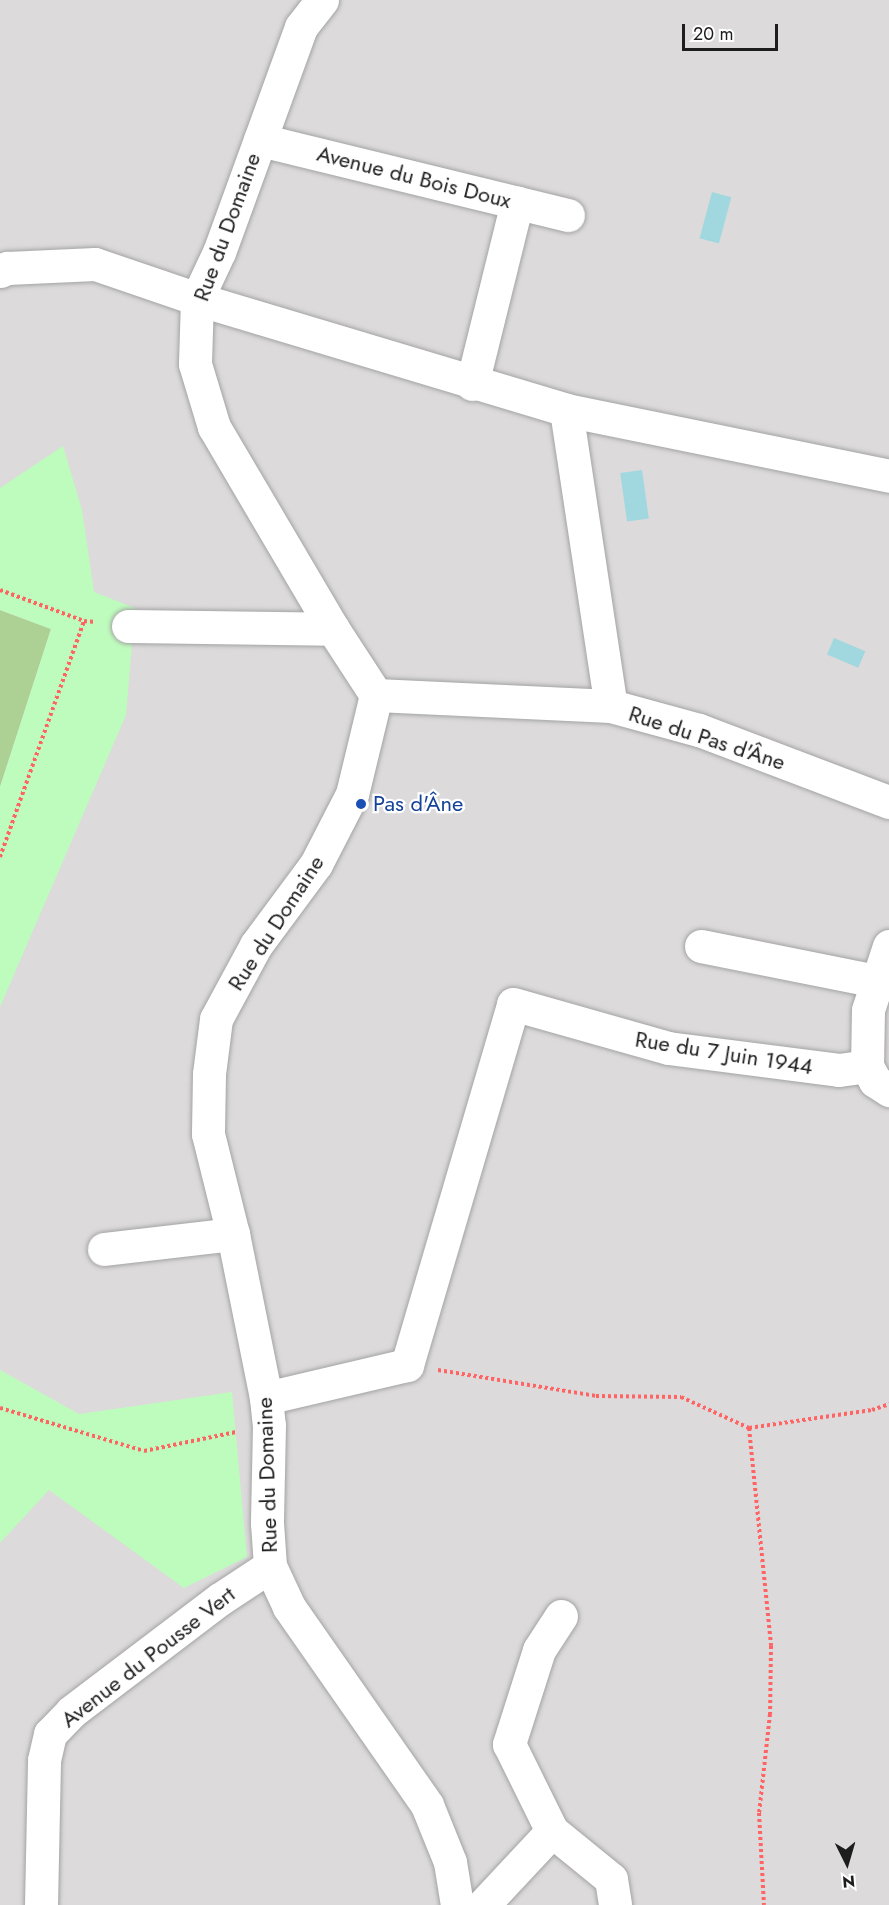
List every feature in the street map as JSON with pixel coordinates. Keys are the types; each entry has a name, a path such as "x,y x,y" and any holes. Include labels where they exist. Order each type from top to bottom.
{"street":[{"name":"Rue du Domaine","path":"312,2 219,252 197,298 195,364 214,427 333,629 376,695 352,794 316,864 256,945 216,1019 210,1074 208,1134 233,1234 267,1411 267,1523 270,1566 289,1607 427,1805 450,1862 458,1905"},
{"name":"Avenue du Bois Doux","path":"260,140 568,214"},
{"path":"472,384 517,202"},
{"path":"0,272 7,268 95,264 472,384 566,410 889,476"},
{"path":"566,410 611,706"},
{"path":"128,626 333,629"},
{"name":"Rue du Pas d'Âne","path":"376,695 611,706 699,730 889,802"},
{"path":"700,946 878,1002"},
{"path":"889,946 867,1066 875,1081 889,1090"},
{"name":"Rue du 7 Juin 1944","path":"407,1365 513,1004 668,1048 839,1070 867,1066"},
{"path":"105,1249 233,1234"},
{"path":"267,1411 407,1365"},
{"name":"Avenue du Pousse Vert","path":"41,1905 44,1760 50,1734 71,1712 220,1599 270,1566"},
{"path":"561,1616 540,1650 509,1744 552,1832 611,1879 615,1905"},
{"path":"483,1905 552,1832"}],"path":[{"path":"0,590 84,621 128,626"},
{"path":"0,857 84,621"},
{"path":"407,1365 596,1396 681,1397 749,1428 872,1410 889,1404"},
{"path":"0,1408 144,1451 267,1411"},
{"path":"749,1428 771,1646 770,1714 759,1813 764,1905"}],"shaded area":[{"path":"0,0 889,0 889,1905 0,1905"}],"green space":[{"path":"63,446 82,510 94,592 135,608 126,715 0,1007 0,787 51,629 0,610 0,488"},
{"path":"0,610 51,629 0,787"},
{"path":"0,1370 79,1414 232,1392 247,1557 184,1588 49,1490 0,1543"}],"water":[{"path":"712,192 731,197 719,244 700,238"},
{"path":"642,470 649,519 627,522 620,473"},
{"path":"834,638 865,651 858,668 827,655"}],"place":[{"name":"Pas d'Âne","path":"361,804"}]}
